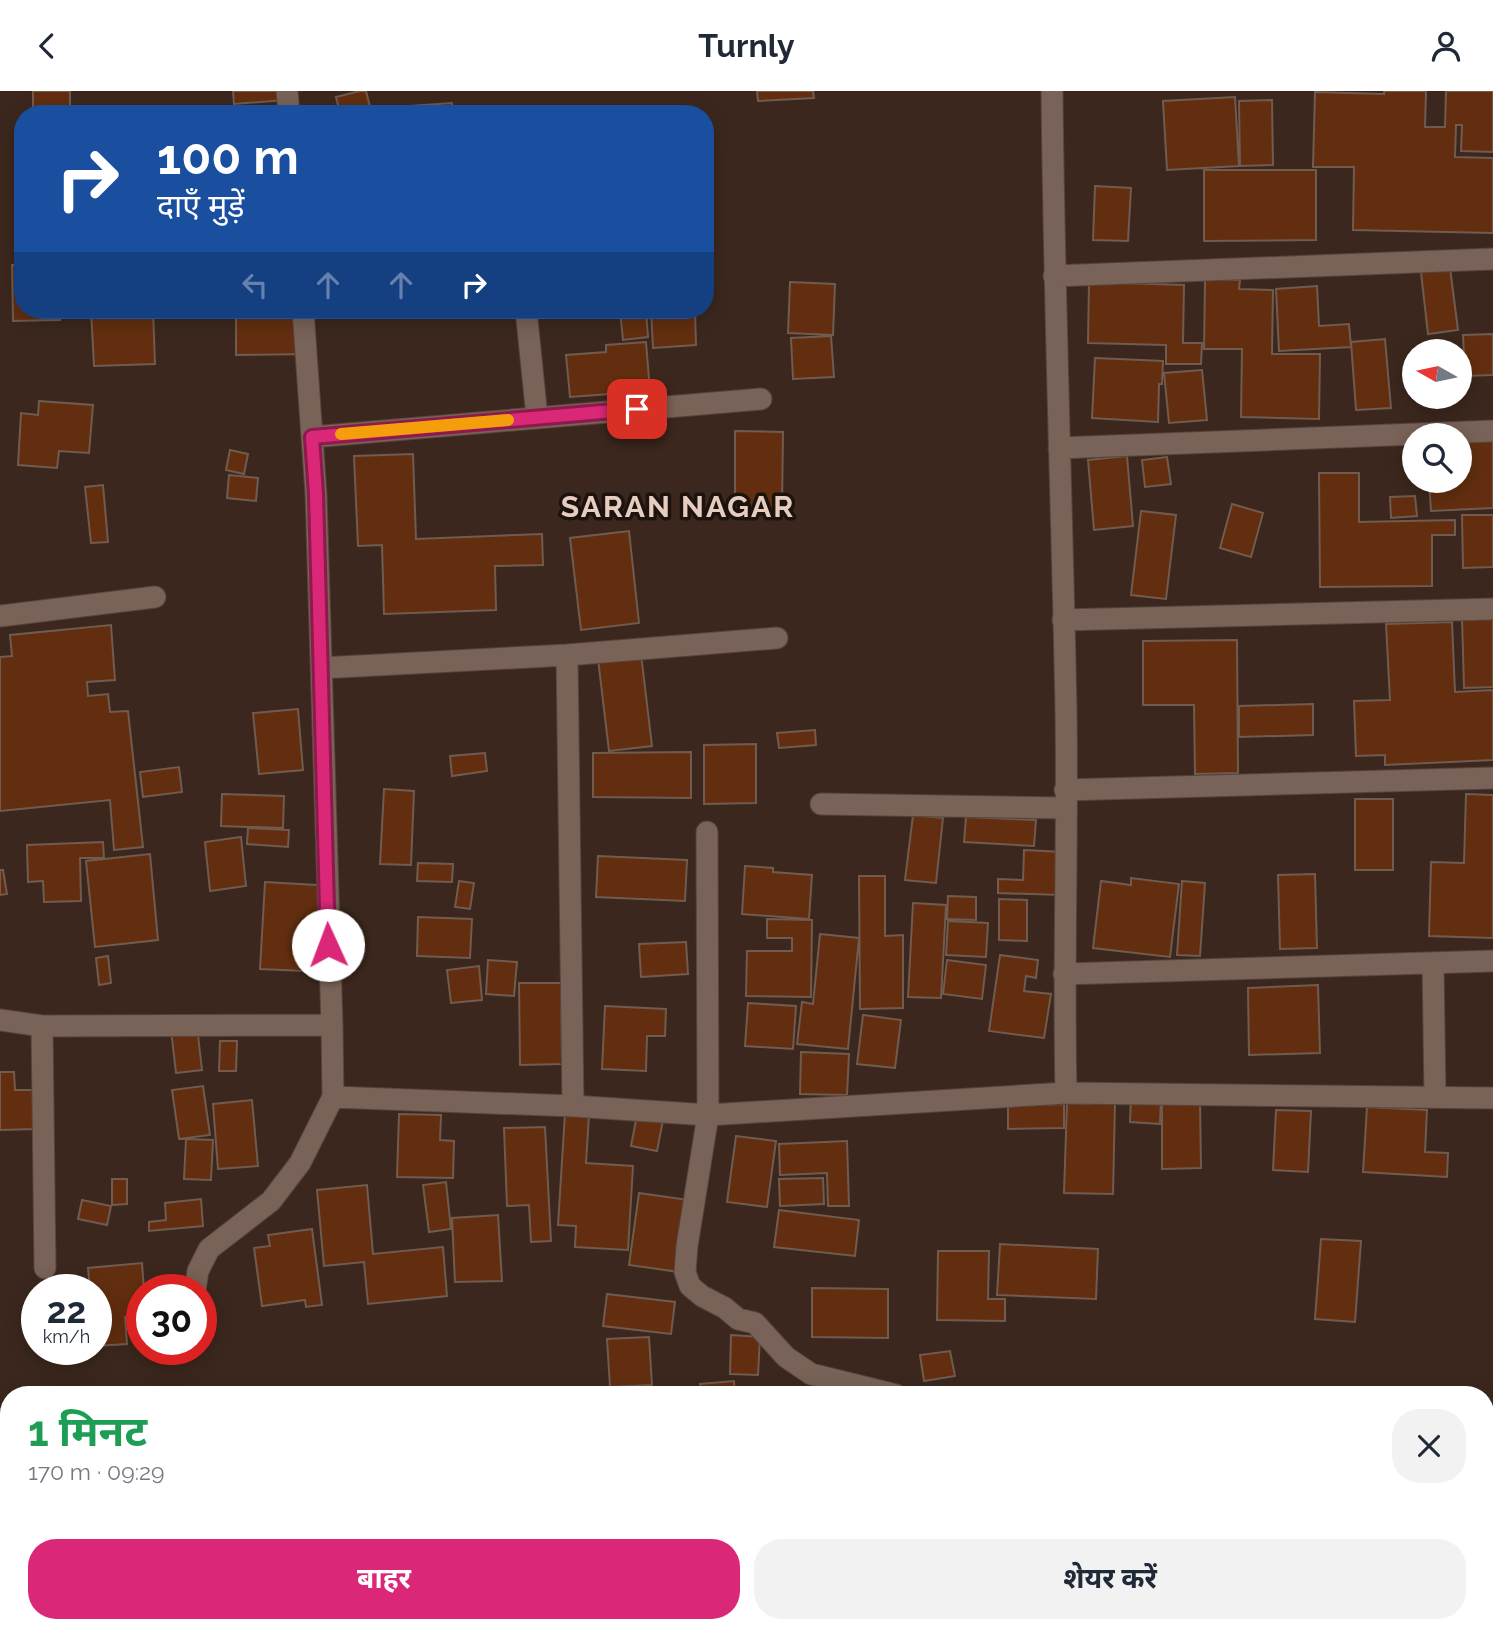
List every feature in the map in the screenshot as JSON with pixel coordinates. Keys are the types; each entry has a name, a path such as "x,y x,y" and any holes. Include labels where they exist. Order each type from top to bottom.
{"street":[{"path":"1052,91 1063,620 1066,1093"},
{"path":"1054,276 1493,259"},
{"path":"198,1274 209,1249 271,1201 300,1163 333,1097 321,668 312,437 304,319"},
{"path":"527,319 537,417"},
{"path":"312,437 761,399"},
{"path":"1059,448 1493,431"},
{"path":"0,616 155,597"},
{"path":"1063,620 1493,609"},
{"path":"321,668 567,655 777,638"},
{"path":"567,655 573,1106"},
{"path":"821,804 1065,799 1493,778"},
{"path":"707,832 708,1115 685,1272 690,1286 702,1296 725,1307 738,1318 755,1323 786,1357 811,1374 859,1386"},
{"path":"1064,974 1493,961"},
{"path":"1433,963 1435,1097"},
{"path":"0,1020 42,1026 332,1025"},
{"path":"42,1026 45,1268"},
{"path":"333,1097 573,1106 708,1115 1066,1093 1493,1098"}],"building":[{"path":"33,91 70,91 70,105 33,105"},
{"path":"233,91 296,91 297,99 234,104"},
{"path":"366,91 370,105 338,105 336,97"},
{"path":"757,91 813,91 814,98 758,101"},
{"path":"1384,91 1426,91 1425,127 1445,127 1446,91 1493,91 1493,152 1461,151 1462,125 1456,125 1455,157 1493,158 1493,233 1353,230 1354,167 1313,167 1315,92 1384,94"},
{"path":"1235,97 1239,166 1167,170 1163,101"},
{"path":"1272,100 1273,165 1240,166 1239,101"},
{"path":"1204,170 1316,170 1316,240 1204,241"},
{"path":"1095,186 1131,188 1128,241 1093,240"},
{"path":"14,265 14,319 60,320 13,321"},
{"path":"1450,268 1458,330 1428,334 1421,272"},
{"path":"1205,279 1240,280 1239,289 1273,290 1272,354 1320,354 1319,419 1241,417 1242,349 1204,349"},
{"path":"790,282 835,284 833,335 788,333"},
{"path":"1089,282 1184,285 1183,343 1202,343 1201,364 1166,364 1166,345 1088,343"},
{"path":"1317,286 1319,326 1349,324 1351,347 1279,351 1276,289"},
{"path":"91,319 153,319 155,364 94,366"},
{"path":"236,319 311,319 312,354 236,355"},
{"path":"621,319 647,319 648,337 623,340"},
{"path":"651,319 695,319 696,345 653,348"},
{"path":"1493,334 1493,375 1472,376 1472,339 1463,339 1463,335"},
{"path":"831,336 834,377 793,379 791,338"},
{"path":"1385,339 1391,408 1356,410 1351,342"},
{"path":"646,342 650,391 570,397 566,355 606,352 606,345"},
{"path":"1095,358 1163,361 1162,384 1159,384 1158,422 1092,418"},
{"path":"1202,370 1207,420 1169,423 1164,373"},
{"path":"39,401 93,405 89,453 59,451 57,468 18,465 21,413 38,415"},
{"path":"735,431 783,432 782,510 735,509"},
{"path":"1493,439 1493,508 1431,511 1430,493 1472,493 1472,440"},
{"path":"230,450 248,454 244,474 226,470"},
{"path":"413,454 416,539 542,534 543,565 495,566 496,610 384,614 382,545 358,546 354,456"},
{"path":"1127,456 1133,526 1094,530 1088,460"},
{"path":"1167,457 1171,484 1145,487 1142,460"},
{"path":"1319,473 1359,473 1359,522 1455,520 1455,535 1432,535 1432,586 1320,587"},
{"path":"229,475 258,478 256,501 227,498"},
{"path":"103,485 108,542 91,543 85,487"},
{"path":"1415,496 1417,516 1391,518 1390,497"},
{"path":"1232,504 1263,513 1251,557 1220,548"},
{"path":"1141,511 1176,515 1166,599 1131,595"},
{"path":"1462,515 1493,515 1493,567 1463,568"},
{"path":"629,531 639,623 581,630 570,538"},
{"path":"1493,617 1493,687 1464,688 1462,618"},
{"path":"1452,622 1455,692 1493,690 1493,760 1385,765 1385,755 1356,756 1354,701 1390,700 1386,624"},
{"path":"111,625 115,680 87,682 88,696 108,694 110,712 128,711 143,847 114,850 110,800 0,811 0,657 12,656 10,635"},
{"path":"1237,640 1238,773 1195,774 1194,705 1143,705 1143,641"},
{"path":"641,654 652,746 609,751 598,659"},
{"path":"1313,704 1313,735 1239,737 1239,706"},
{"path":"298,709 303,770 259,774 253,713"},
{"path":"815,730 816,745 779,748 777,733"},
{"path":"756,744 756,803 704,804 704,745"},
{"path":"691,752 691,798 593,797 593,753"},
{"path":"485,753 487,771 452,776 450,756"},
{"path":"179,767 182,792 143,797 140,772"},
{"path":"384,789 414,791 411,865 380,864"},
{"path":"222,794 284,796 283,828 221,826"},
{"path":"1466,794 1493,795 1493,938 1429,936 1431,862 1464,863"},
{"path":"1355,799 1393,799 1393,870 1355,870"},
{"path":"913,815 943,818 936,883 905,880"},
{"path":"966,817 1036,820 1034,846 964,842"},
{"path":"248,828 289,830 288,847 247,844"},
{"path":"241,837 246,886 210,891 205,842"},
{"path":"103,842 104,858 80,858 81,901 44,902 43,881 28,882 27,845"},
{"path":"1024,850 1063,852 1061,895 998,893 998,879 1023,880"},
{"path":"150,854 158,940 95,947 86,861"},
{"path":"598,856 687,860 685,901 596,897"},
{"path":"418,863 453,864 452,882 417,881"},
{"path":"745,866 773,868 773,872 812,875 809,919 742,914"},
{"path":"0,870 3,870 7,894 0,895"},
{"path":"1315,874 1317,948 1280,949 1278,875"},
{"path":"859,876 885,876 885,936 903,935 903,1008 860,1009"},
{"path":"1131,878 1179,884 1170,957 1093,948 1101,881 1131,885"},
{"path":"459,881 474,883 470,909 455,907"},
{"path":"1182,881 1205,883 1200,956 1177,955"},
{"path":"265,882 333,886 328,972 260,969"},
{"path":"948,896 976,897 976,920 947,919"},
{"path":"999,899 1027,900 1027,941 999,940"},
{"path":"913,903 946,905 941,998 908,997"},
{"path":"418,917 472,919 470,958 417,956"},
{"path":"767,919 812,920 811,997 746,996 747,951 792,951 792,938 767,938"},
{"path":"948,921 988,923 986,957 946,955"},
{"path":"820,934 859,938 848,1049 797,1044 802,1002 813,1004"},
{"path":"686,942 688,974 641,977 639,944"},
{"path":"1000,955 1038,960 1036,978 1026,976 1024,991 1051,994 1044,1038 989,1031"},
{"path":"108,956 111,983 99,985 96,958"},
{"path":"488,960 517,962 514,996 486,994"},
{"path":"947,960 986,965 982,999 943,994"},
{"path":"479,966 482,1000 451,1003 447,970"},
{"path":"519,983 561,983 562,1064 520,1065"},
{"path":"1318,985 1320,1053 1249,1055 1248,988"},
{"path":"748,1003 796,1006 793,1049 745,1046"},
{"path":"605,1006 666,1009 665,1036 647,1036 646,1071 602,1069"},
{"path":"863,1015 901,1020 895,1068 857,1064"},
{"path":"197,1027 202,1070 176,1073 171,1030"},
{"path":"220,1041 237,1041 236,1071 219,1071"},
{"path":"801,1052 849,1054 847,1095 800,1094"},
{"path":"0,1072 14,1072 15,1090 35,1090 36,1129 0,1130"},
{"path":"203,1086 210,1135 179,1139 172,1090"},
{"path":"1131,1097 1161,1098 1160,1124 1130,1122"},
{"path":"252,1100 258,1166 218,1169 213,1104"},
{"path":"1162,1100 1200,1100 1201,1168 1162,1169"},
{"path":"1090,1101 1115,1102 1113,1194 1064,1193 1067,1103 1090,1104"},
{"path":"1064,1104 1064,1128 1008,1129 1008,1106"},
{"path":"1367,1107 1427,1110 1425,1152 1448,1153 1447,1177 1363,1172"},
{"path":"1276,1110 1311,1111 1308,1172 1273,1170"},
{"path":"565,1113 589,1115 586,1163 633,1166 628,1250 575,1247 576,1226 558,1225"},
{"path":"399,1114 441,1115 440,1140 454,1141 453,1178 397,1177"},
{"path":"637,1115 663,1120 657,1151 631,1146"},
{"path":"545,1127 551,1241 531,1242 529,1205 507,1206 504,1128"},
{"path":"736,1136 776,1141 767,1207 727,1202"},
{"path":"186,1139 213,1140 211,1180 184,1179"},
{"path":"847,1141 849,1206 828,1206 827,1173 780,1175 779,1144"},
{"path":"823,1178 824,1204 780,1206 779,1179"},
{"path":"112,1179 127,1179 127,1204 112,1205"},
{"path":"446,1182 451,1229 429,1232 423,1185"},
{"path":"367,1185 373,1254 443,1247 447,1296 368,1304 364,1262 324,1266 317,1190"},
{"path":"639,1193 689,1200 679,1272 629,1265"},
{"path":"201,1199 203,1226 149,1231 149,1222 166,1220 165,1203"},
{"path":"82,1200 111,1206 107,1225 78,1219"},
{"path":"779,1210 859,1220 855,1256 774,1247"},
{"path":"498,1215 502,1281 455,1282 452,1218"},
{"path":"312,1229 322,1305 306,1307 305,1300 262,1306 254,1248 270,1246 268,1235"},
{"path":"1321,1239 1361,1241 1355,1322 1315,1319"},
{"path":"1000,1244 1098,1249 1096,1299 997,1295"},
{"path":"938,1251 989,1251 988,1299 1005,1299 1005,1321 937,1320"},
{"path":"142,1263 143,1274 126,1274 126,1344 112,1345 112,1274 89,1274 88,1268"},
{"path":"812,1288 888,1289 888,1338 812,1337"},
{"path":"607,1294 675,1302 671,1334 603,1326"},
{"path":"731,1335 760,1337 758,1375 730,1374"},
{"path":"649,1337 652,1385 610,1386 607,1339"},
{"path":"950,1351 955,1376 924,1381 920,1355"},
{"path":"734,1381 734,1386 700,1386"}],"slow traffic":[{"path":"341,434 508,420"}],"district":[{"name":"SARAN NAGAR","path":"678,507"}],"route":[{"path":"328,945 316,494 312,437 637,409"}]}
